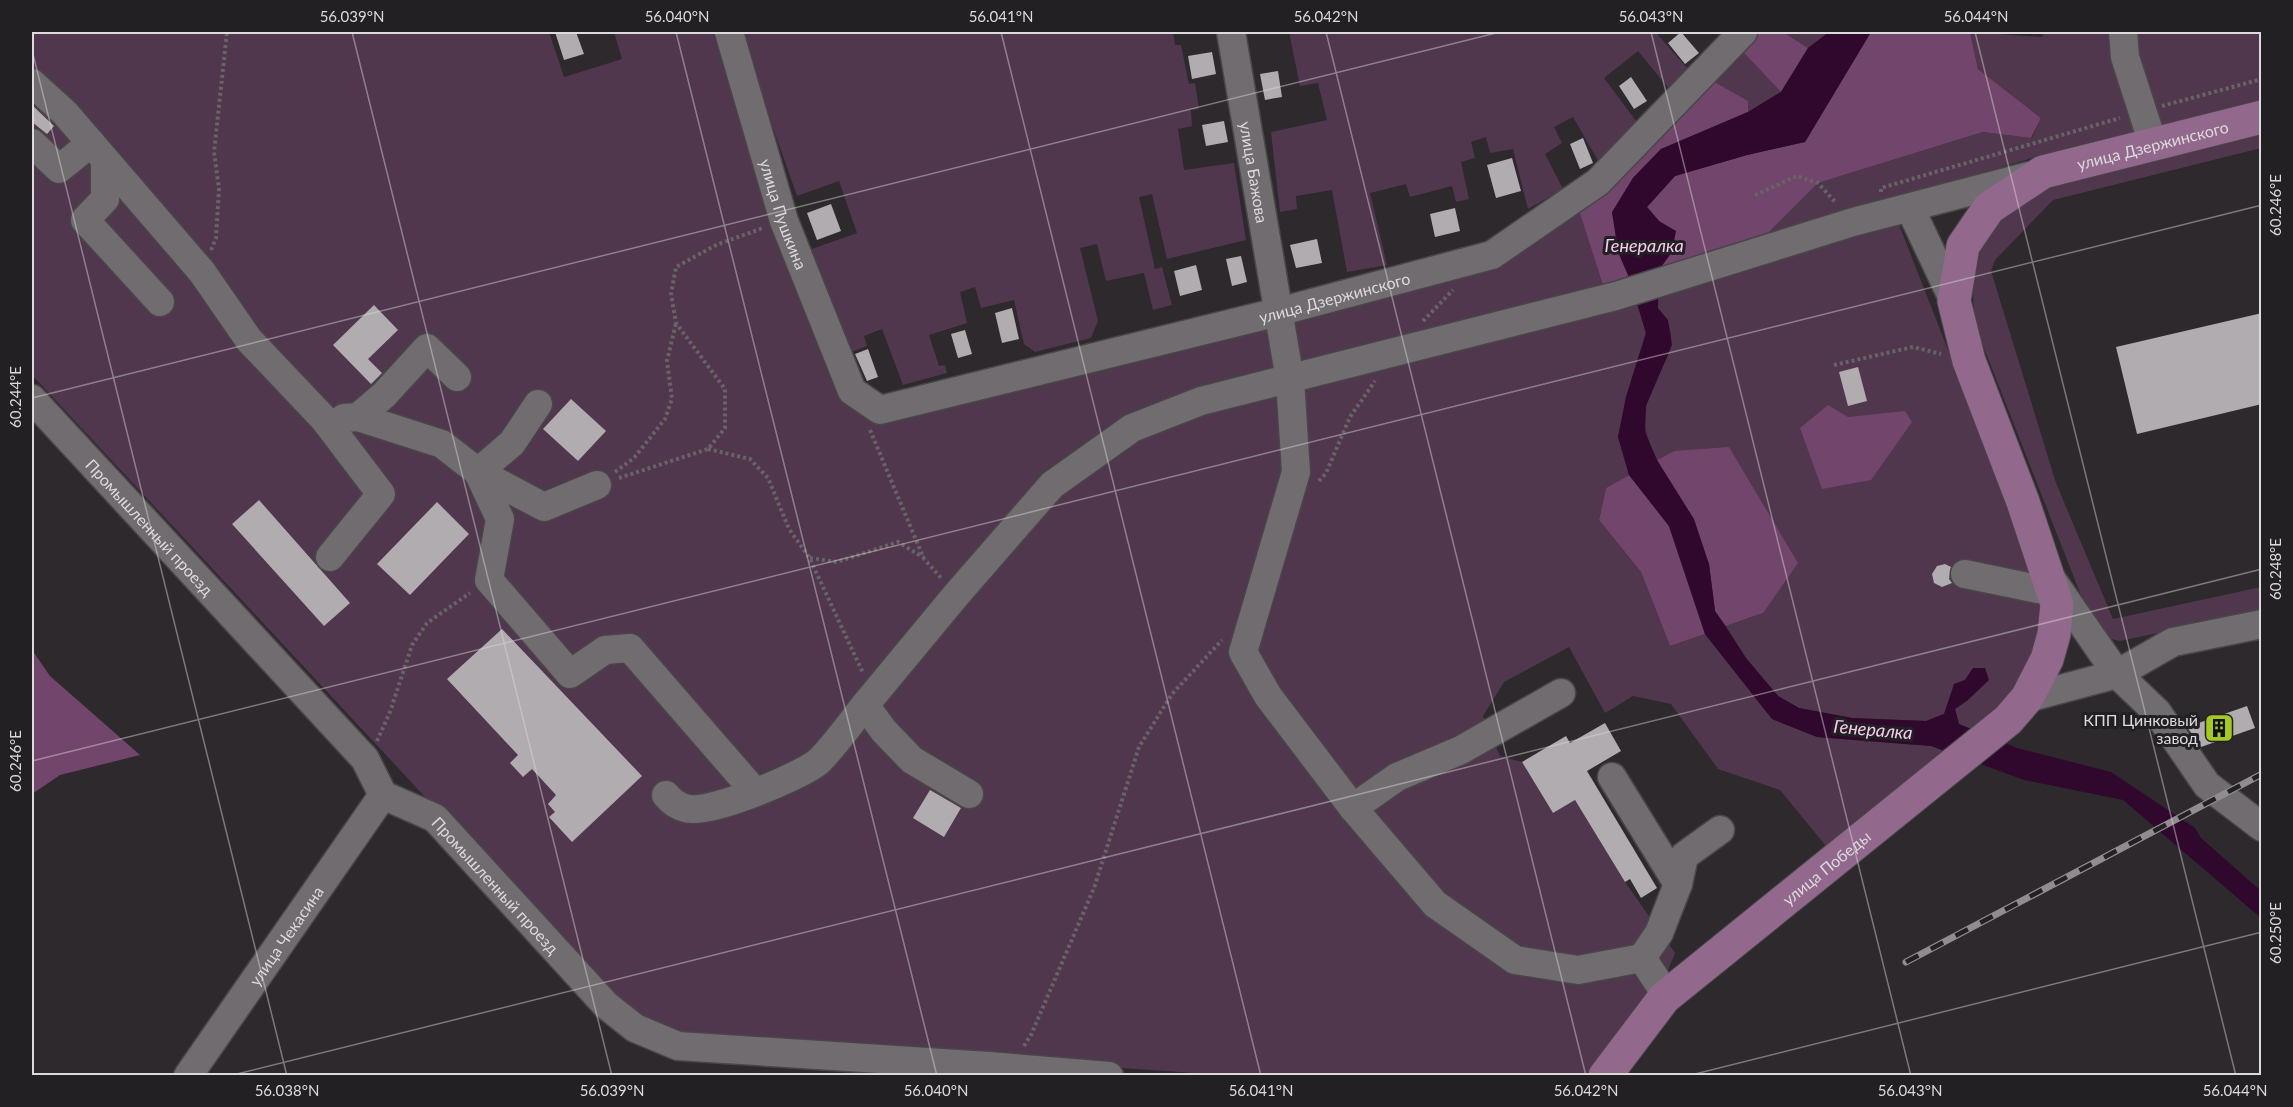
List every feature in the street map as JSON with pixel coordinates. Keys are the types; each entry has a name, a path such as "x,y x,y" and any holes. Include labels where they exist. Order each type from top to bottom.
{"main road":[{"name":"улица Дзержинского","path":"1954,301 1963,246 1989,208 2043,172 2262,117"},
{"name":"улица Победы","path":"1605,1076 1664,998 1952,765 2017,709 2047,659 2054,634 2057,604 1969,361 1954,301"}],"street":[{"name":"улица Пушкина","path":"729,32 784,221 852,391"},
{"name":"улица Бажова","path":"1231,32 1290,380 1296,472 1243,652 1268,696 1353,808 1434,904 1515,960 1578,970 1642,958"},
{"name":"улица Дзержинского","path":"852,391 880,410 1278,312 1492,255 1598,182 1743,32"},
{"path":"2123,32 2125,57 2153,144"},
{"path":"32,83 64,113 202,272 249,340 324,419 381,494 330,557"},
{"path":"32,143 60,169 98,152"},
{"path":"98,152 105,199 85,220 160,302"},
{"path":"666,795 686,809 702,810 717,807 755,792 817,762 957,594 1052,486 1132,428 1200,401 1616,296 1853,222 2043,172"},
{"path":"1910,208 1954,301"},
{"path":"358,417 384,395 427,348 457,377"},
{"name":"Промышленный проезд","path":"32,399 365,759 383,795 435,818 606,1005 635,1028 678,1046 989,1071 1109,1076"},
{"path":"478,472 512,443 538,404"},
{"path":"324,419 358,417 442,444 478,472 544,507 597,486"},
{"path":"478,472 500,519 489,580 570,674 605,650 630,648 755,792"},
{"path":"1965,574 2038,589 2051,583 2117,674 2157,711 2207,785 2262,827"},
{"path":"2017,709 2117,674 2173,642 2262,624"},
{"path":"1353,808 1397,777 1461,750 1561,693"},
{"path":"869,700 884,732 912,760 969,794"},
{"path":"1612,777 1678,884"},
{"name":"улица Чекасина","path":"188,1076 383,795"},
{"path":"1664,998 1661,987 1642,958 1659,933 1678,884 1684,856 1720,830"}],"path":[{"path":"202,272 216,238 219,189 214,152 227,32"},
{"path":"1881,196 1881,188 2262,79"},
{"path":"1755,195 1797,176 1818,183 1853,222"},
{"path":"597,486 634,458 665,419 672,399 667,361 676,323 671,294 676,267 716,245 784,221"},
{"path":"597,486 708,449 726,428 725,389 676,323"},
{"path":"1834,365 1913,347"},
{"path":"852,391 924,559"},
{"path":"708,449 750,459 768,478 789,528 809,558 869,700"},
{"path":"809,558 837,562 898,542 924,559 957,594"},
{"path":"365,759 376,744 390,712 412,645 427,623 489,580"}],"shaded area":[{"path":"32,32 549,32 564,77 622,59 614,32 713,32 771,225 863,413 1280,323 1578,207 1630,280 1646,333 1626,397 1618,437 1629,475 1606,488 1599,520 1641,572 1670,646 1705,634 1772,719 1817,737 1931,746 1947,752 1826,846 1780,790 1718,769 1671,704 1633,696 1605,713 1569,647 1504,682 1483,716 1500,756 1522,762 1553,813 1575,800 1625,882 1675,953 1661,987 1588,1075 1225,1075 677,1038 616,1002 32,375"},
{"path":"745,32 1173,32 1175,45 1181,45 1189,84 1195,83 1199,109 1191,110 1192,126 1178,129 1184,170 1234,163 1246,240 1167,259 1152,194 1139,197 1155,269 1162,267 1172,305 1153,310 1144,273 1106,281 1097,244 1080,248 1098,321 1091,338 1035,352 1024,344 1014,300 981,308 975,287 960,292 967,323 929,335 939,366 945,365 947,373 903,385 882,329 864,336 867,346 849,353 809,250 857,233 839,181 797,196 759,88"},
{"path":"1289,32 1311,32 1312,34 1329,32 1661,32 1658,35 1688,69 1670,90 1638,51 1604,78 1636,121 1600,164 1573,117 1554,127 1562,143 1545,154 1563,189 1528,209 1513,149 1490,153 1486,137 1471,142 1475,158 1461,162 1469,199 1456,202 1452,186 1410,197 1406,184 1370,193 1387,265 1347,272 1332,190 1296,196 1297,209 1280,212 1271,132 1327,120 1318,83 1300,86"},
{"path":"1760,32 1783,32 1808,48 1781,92 1741,50"},
{"path":"1783,32 1829,32 1808,48"},
{"path":"1871,32 1970,32 1978,69 2041,118 2031,138 1983,132 1818,183 1768,233 1659,270 1659,221 1647,207 1675,176 1747,155 1805,142"},
{"path":"1970,32 2042,37 2044,32 2261,32 2261,101 2067,148 1891,199 1894,212 2028,554 2042,607 2039,647 2021,683 1989,719 1974,730 1959,724 1955,709 1968,700 1973,668 1965,680 1955,684 1944,714 1926,721 1852,718 1799,708 1778,696 1746,658 1726,626 1763,613 1674,451 1657,460 1644,420 1650,393 1671,345 1671,333 1667,321 1657,308 1659,270 1768,233 1818,183 1983,132 2032,138 2041,118 1978,69"},
{"path":"1741,50 1781,92 1748,112 1747,101 1711,80"},
{"path":"1711,80 1748,101 1748,112 1661,149 1633,178 1612,213 1630,280 1604,288 1578,207"},
{"path":"2261,130 2261,148 2053,200 1995,260 1991,271 2056,483 2113,619 2261,587 2261,611 2120,641 2107,638 2091,621 1975,325 1973,295 1975,266 1979,252 1991,226 2001,213 2013,203 2048,186 2090,173"},
{"path":"1828,405 1848,417 1905,411 1912,422 1871,480 1822,489 1800,428"},
{"path":"1729,447 1798,563 1763,613 1726,626 1715,611 1709,564 1657,460 1674,451"},
{"path":"1629,475 1669,526 1705,634 1670,646 1641,572 1599,520 1606,488"},
{"path":"32,650 50,676 140,755 60,775 32,794"}],"water":[{"name":"Генералка","path":"1829,32 1871,32 1805,142 1747,155 1675,176 1647,207 1659,221 1676,231 1672,252 1659,270 1658,308 1668,320 1672,345 1646,406 1645,432 1657,460 1694,519 1709,564 1715,611 1746,658 1778,696 1799,708 1852,718 1926,721 1944,714 1954,684 1965,680 1973,668 1985,668 1989,680 1955,709 1959,724 2017,748 2111,772 2195,828 2201,838 2261,891 2261,918 2123,800 2024,780 1931,746 1817,737 1772,719 1705,634 1669,526 1629,475 1618,437 1626,397 1646,333 1630,280 1618,252 1612,212 1633,178 1661,149 1748,112 1781,92 1808,48"}],"building":[{"path":"555,32 576,32 584,54 564,60"},
{"path":"1681,32 1699,53 1685,64 1668,43"},
{"path":"1212,52 1216,74 1192,79 1188,56"},
{"path":"1278,71 1282,97 1265,100 1260,74"},
{"path":"1631,77 1647,101 1634,109 1619,86"},
{"path":"32,105 54,126 47,134 32,122"},
{"path":"1224,121 1228,142 1206,146 1202,125"},
{"path":"1583,138 1593,163 1580,169 1570,144"},
{"path":"1512,158 1521,191 1496,198 1487,165"},
{"path":"831,204 841,231 817,240 807,213"},
{"path":"1455,208 1460,231 1435,237 1430,214"},
{"path":"1317,239 1322,263 1296,268 1290,245"},
{"path":"1241,256 1247,282 1232,286 1226,259"},
{"path":"1196,265 1202,290 1180,296 1174,271"},
{"path":"374,305 398,330 368,359 382,373 371,384 333,345"},
{"path":"1012,308 1019,339 1002,343 995,313"},
{"path":"2262,313 2262,404 2137,434 2116,347"},
{"path":"965,330 972,354 958,358 951,334"},
{"path":"868,349 878,377 867,381 855,354"},
{"path":"1858,367 1867,401 1848,406 1839,372"},
{"path":"571,399 606,431 578,461 543,429"},
{"path":"259,500 350,603 324,626 232,524"},
{"path":"437,502 469,534 410,595 377,564"},
{"path":"1945,564 1951,567 1949,579 1952,583 1942,587 1934,583 1932,574 1937,566"},
{"path":"502,629 642,776 572,842 549,817 555,812 548,804 556,795 532,769 523,777 510,763 518,755 447,679"},
{"name":"КПП Цинковый завод","path":"2247,706 2255,728 2201,747 2187,727"},
{"path":"1605,723 1621,751 1587,771 1657,888 1641,898 1630,879 1625,882 1575,800 1553,813 1522,762 1566,736 1570,743"},
{"path":"930,790 961,808 944,837 913,818"}],"railway":[{"path":"1906,962 2262,774"}],"place":[{"name":"КПП Цинковый завод","path":"2219,728"}]}
